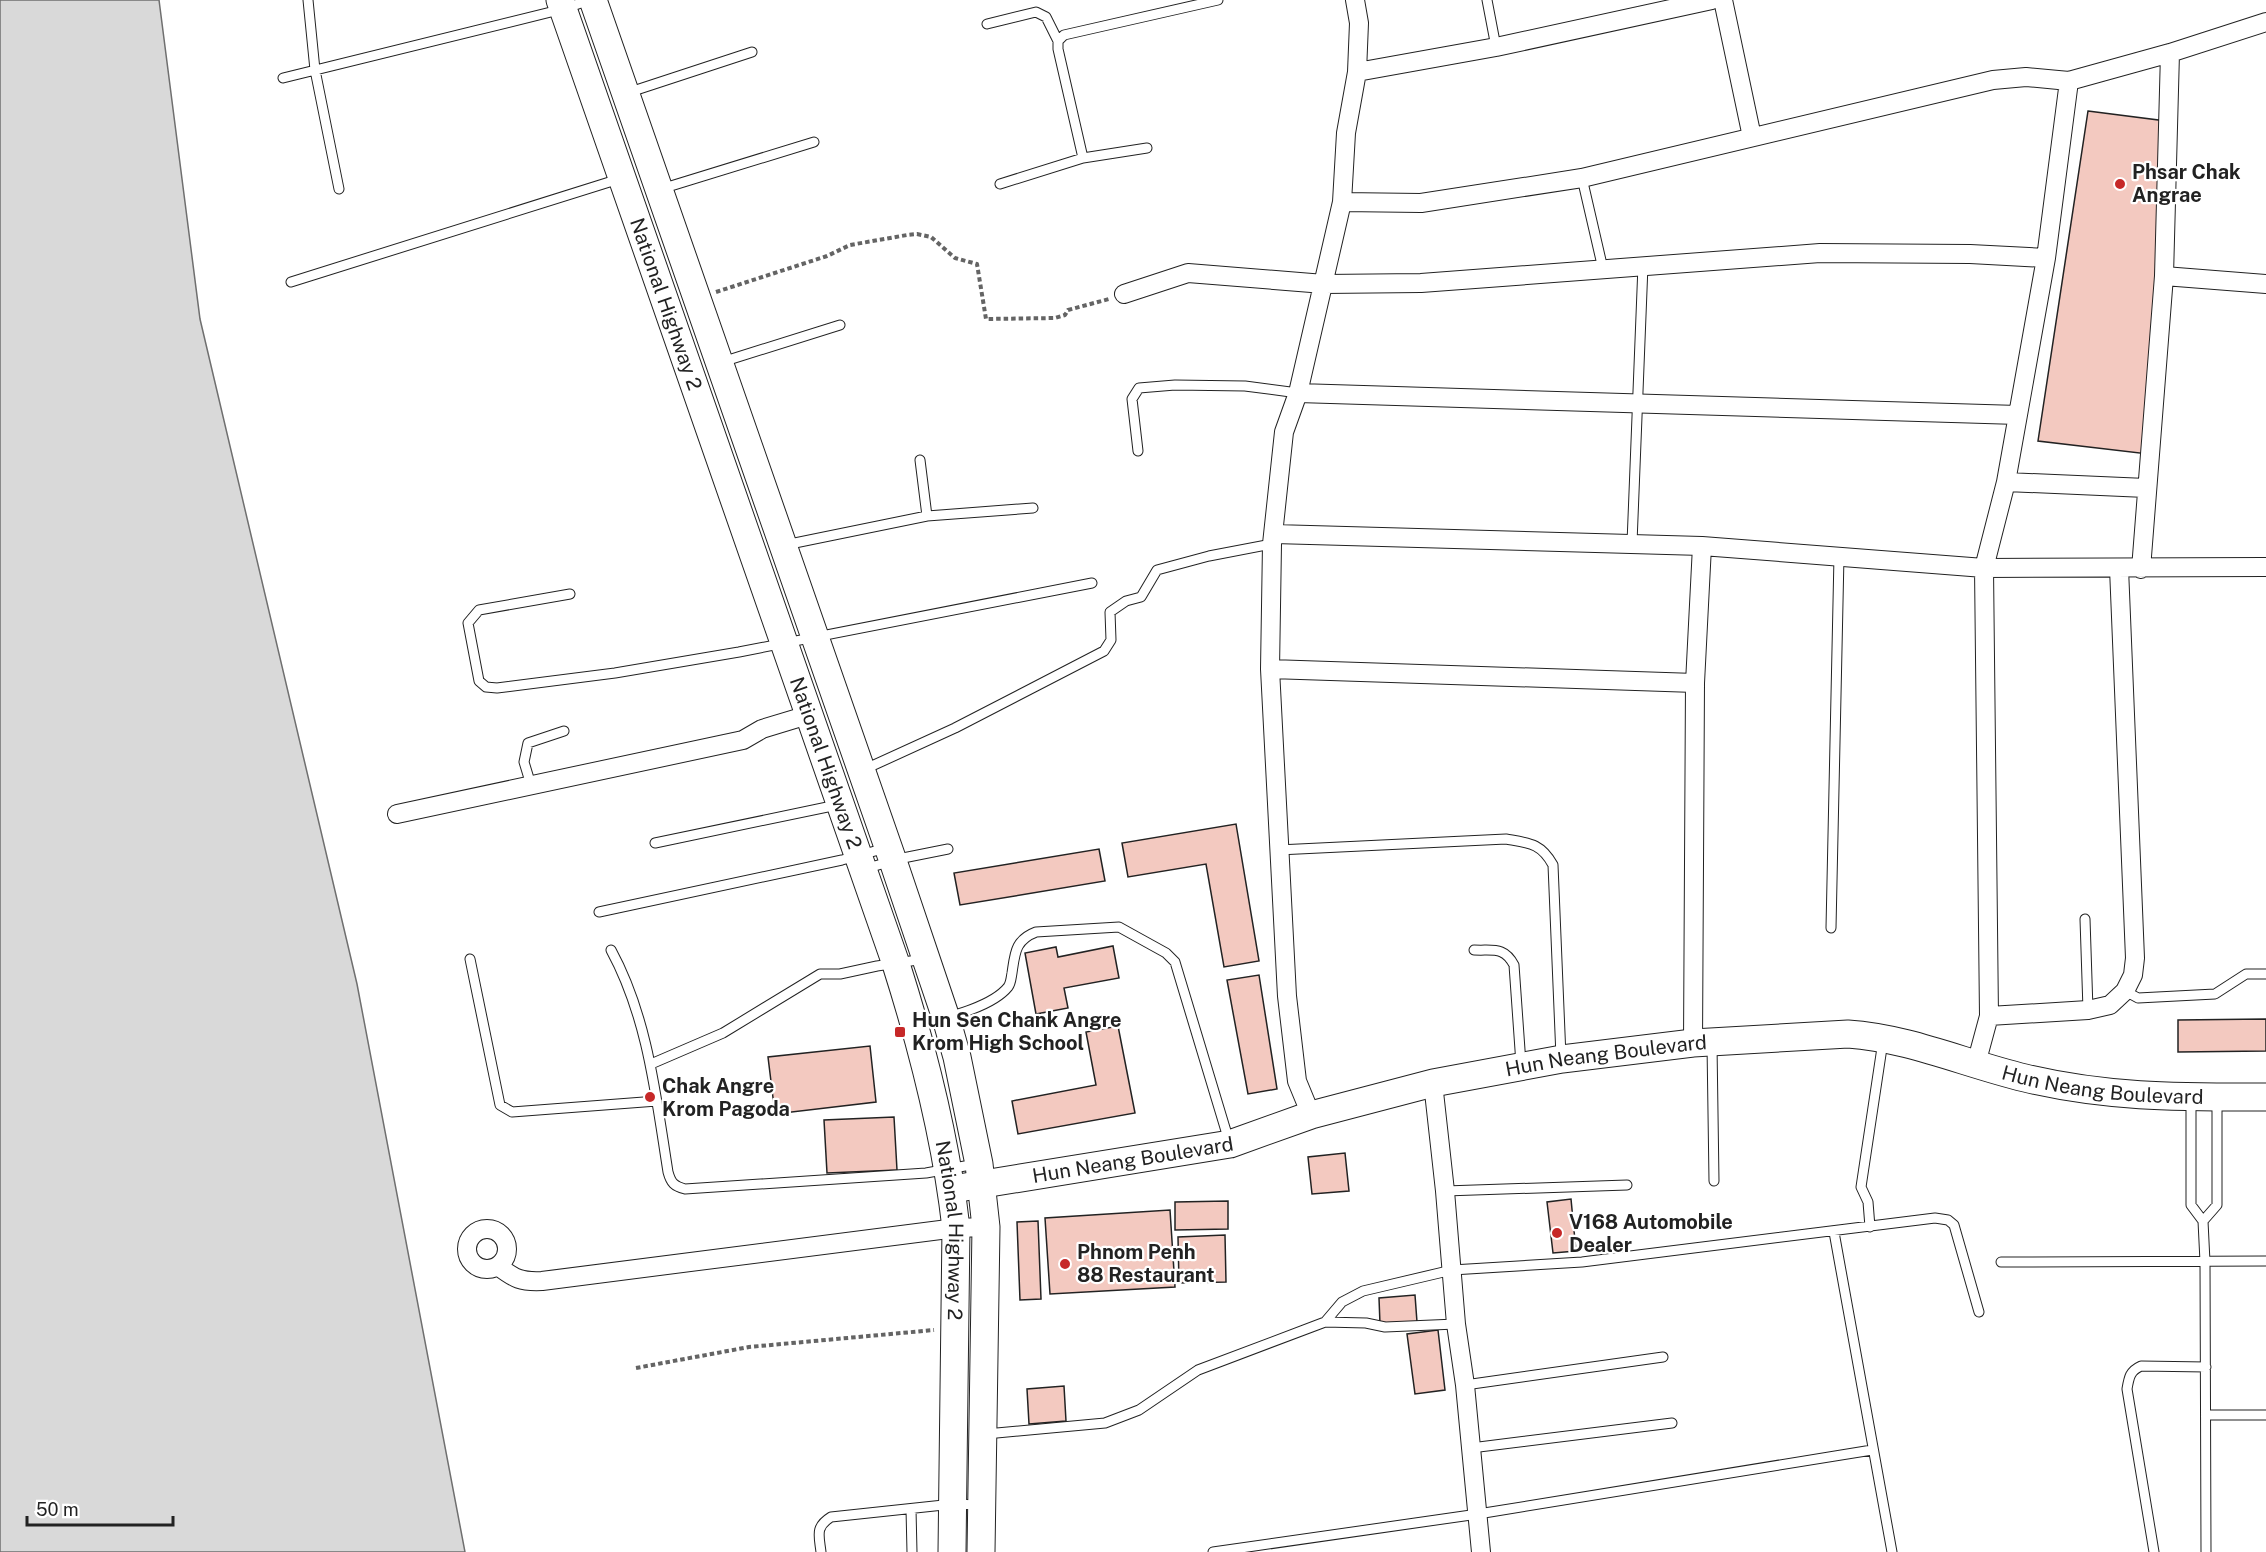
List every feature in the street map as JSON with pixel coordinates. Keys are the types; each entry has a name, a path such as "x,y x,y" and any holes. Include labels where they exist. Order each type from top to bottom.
{"main road":[{"name":"National Highway 2","path":"591,0 891,854 957,1057 980,1174 986,1227 981,1552"},
{"name":"National Highway 2","path":"562,4 916,1026 949,1180 956,1228 952,1552"},
{"path":"648,254 677,245"},
{"path":"724,474 755,465"},
{"name":"Hun Neang Boulevard","path":"949,1180 980,1174 1230,1144 1311,1115 1433,1083 1562,1059 1702,1043 1848,1034 1884,1038 1927,1048 2024,1078 2118,1095 2266,1097"}],"street":[{"path":"1311,1115 1297,1080 1287,996 1270,669 1273,539 1284,432 1298,393 1342,202 1346,133 1357,72 1359,23 1355,0"},
{"path":"1357,72 1496,47 1630,9 1712,0"},
{"path":"1723,0 1752,137"},
{"path":"1342,202 1421,203 1582,178 1993,80 2026,77 2069,81 2170,53 2266,22"},
{"path":"2141,569 2163,276 2170,53"},
{"path":"1976,1064 1989,1016 1984,568 2007,482 2046,258 2069,81"},
{"path":"1124,294 1188,273 1324,284 1421,283 1820,253 1970,254 2046,258"},
{"path":"2163,276 2266,284"},
{"path":"1298,393 2018,415"},
{"path":"2007,482 2146,488"},
{"path":"1273,539 1632,543 1702,546 1984,568 2266,567"},
{"path":"1702,546 1695,683 1702,1043"},
{"path":"1989,1016 2088,1010 2110,1005 2126,991 2133,975 2135,958 2119,568"},
{"path":"1270,669 1695,683"},
{"path":"397,814 743,740 762,729 808,715"},
{"path":"1433,1083 1481,1552"},
{"path":"498,1266 514,1279 528,1282 542,1281 956,1228 986,1227"}],"lane":[{"path":"308,0 315,70 339,189"},
{"path":"283,78 562,4 591,0"},
{"path":"1058,41 1064,35 1218,0"},
{"path":"1487,0 1496,47"},
{"path":"987,24 1036,12 1046,16 1058,41 1083,158"},
{"path":"625,93 752,52"},
{"path":"658,190 814,142"},
{"path":"1000,183 1083,158 1147,148"},
{"path":"1582,178 1603,269"},
{"path":"291,282 622,179"},
{"path":"1632,543 1643,265"},
{"path":"719,363 840,325"},
{"path":"1138,452 1132,399 1139,388 1175,385 1245,386 1298,393"},
{"path":"920,460 927,516"},
{"path":"783,546 927,516 1033,508"},
{"path":"861,771 955,728 1104,651 1111,640 1110,612 1126,601 1141,597 1157,570 1273,539"},
{"path":"1831,928 1839,556"},
{"path":"570,594 479,610 468,623 479,681 486,687 497,688 615,673 815,638 1092,583"},
{"path":"531,785 524,762 528,742 564,731"},
{"path":"655,843 839,805"},
{"path":"1278,850 1506,839 1533,843 1546,853 1553,865 1562,1059"},
{"path":"599,912 860,863 891,854 948,849"},
{"path":"860,863 891,854"},
{"path":"2085,919 2088,1010"},
{"path":"916,1026 946,1018 994,1000 1010,985 1018,944 1024,936 1036,932 1119,927 1166,953 1175,962 1230,1144"},
{"path":"611,950 626,978 651,1064 670,1181 675,1186 685,1189 914,1174 949,1180"},
{"path":"1474,950 1500,951 1509,956 1514,965 1521,1066"},
{"path":"651,1064 723,1033 820,974 840,974 925,958"},
{"path":"470,959 500,1104 505,1109 512,1112 657,1101"},
{"path":"2126,991 2138,998 2215,994 2246,974 2266,974"},
{"path":"1870,1227 1868,1202 1861,1187 1884,1038"},
{"path":"1702,1043 1714,1181"},
{"path":"2204,1097 2191,1205 2203,1221 2205,1262 2206,1552"},
{"path":"2203,1221 2217,1206 2204,1097"},
{"path":"1445,1191 1627,1185"},
{"path":"1324,1323 1342,1302 1363,1292 1452,1270 1582,1262 1935,1218 1948,1220 1954,1225 1979,1312"},
{"path":"1834,1232 1892,1552"},
{"path":"2001,1262 2266,1261"},
{"path":"984,1434 1105,1423 1139,1410 1197,1370 1324,1323 1365,1323 1385,1327 1456,1324"},
{"path":"1465,1385 1663,1357"},
{"path":"2154,1552 2127,1389 2128,1378 2132,1370 2141,1366 2206,1367"},
{"path":"2206,1415 2266,1415"},
{"path":"1471,1448 1672,1423"},
{"path":"1213,1552 1478,1514 1872,1450"},
{"path":"821,1552 819,1531 822,1523 831,1517 953,1504 982,1505"},
{"path":"911,1509 912,1552"}],"path":[{"path":"696,298 827,256 850,245 917,234 931,237 955,258 977,264 986,319 1055,318 1065,315 1068,310 1094,305 1124,294"},
{"path":"636,1368 749,1347 956,1330"}],"shaded area":[{"path":"0,0 159,0 200,319 357,984 465,1552 0,1552"}],"building":[{"name":"Phsar Chak Angrae","path":"2088,111 2166,121 2148,454 2038,441"},
{"path":"1236,824 1259,961 1224,967 1206,864 1128,877 1122,843"},
{"path":"1099,849 1105,881 960,905 954,873"},
{"path":"1113,946 1119,978 1064,988 1068,1008 1036,1014 1025,953 1056,947 1058,957"},
{"path":"1259,975 1277,1089 1248,1094 1227,980"},
{"path":"2266,1019 2266,1051 2178,1052 2178,1020"},
{"path":"1118,1026 1135,1113 1018,1134 1012,1101 1096,1085 1086,1032"},
{"path":"870,1046 876,1102 775,1114 768,1057"},
{"path":"894,1117 897,1170 827,1173 824,1120"},
{"path":"1345,1153 1349,1191 1312,1194 1308,1157"},
{"path":"1571,1199 1576,1251 1553,1253 1547,1202"},
{"path":"1228,1201 1228,1229 1175,1230 1175,1202"},
{"path":"1170,1210 1175,1287 1050,1294 1045,1218"},
{"path":"1038,1221 1041,1299 1020,1300 1017,1222"},
{"path":"1225,1235 1226,1282 1179,1283 1178,1237"},
{"path":"1415,1295 1417,1322 1380,1324 1379,1298"},
{"path":"1438,1330 1445,1390 1415,1394 1407,1334"},
{"path":"1064,1386 1066,1421 1029,1424 1027,1389"}],"place":[{"name":"Phsar Chak Angrae","path":"2120,184"},
{"name":"Hun Sen Chank Angre Krom High School","path":"900,1032"},
{"name":"Chak Angre Krom Pagoda","path":"650,1097"},
{"name":"V168 Automobile Dealer","path":"1557,1233"},
{"name":"Phnom Penh 88 Restaurant","path":"1065,1264"}]}
